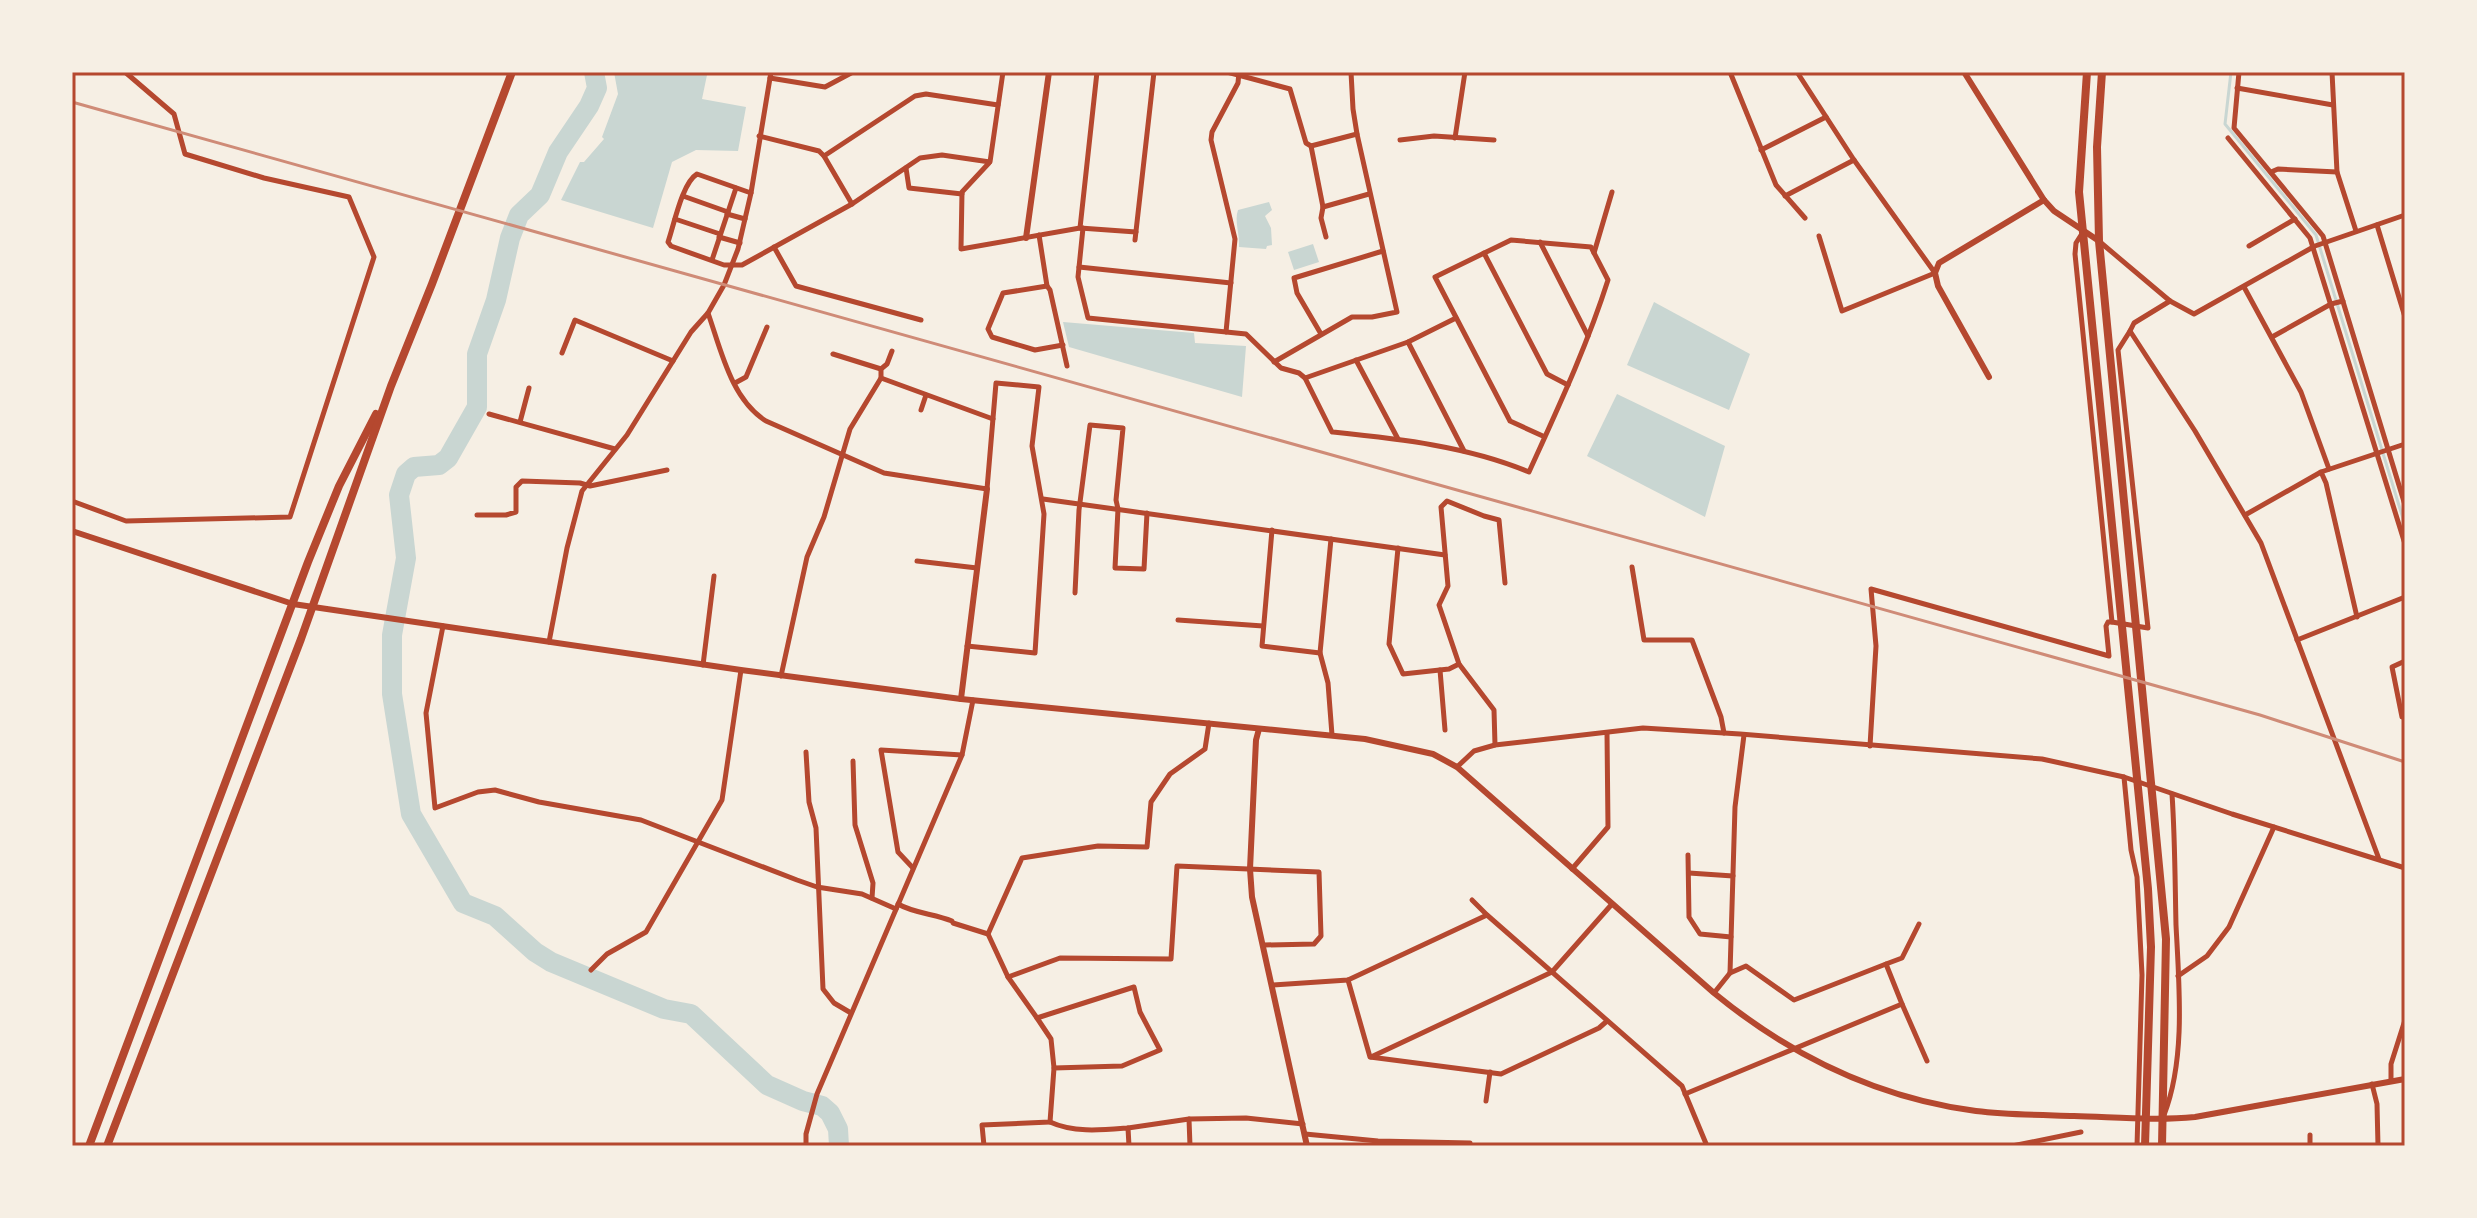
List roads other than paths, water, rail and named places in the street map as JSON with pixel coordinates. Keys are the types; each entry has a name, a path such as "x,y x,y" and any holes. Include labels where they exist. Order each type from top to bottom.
{"highway":[{"path":"107,1146 313,607 391,386 512,72"},
{"path":"2087,72 2079,192 2148,889 2151,947 2142,1118 2145,1146"},
{"path":"2102,72 2097,147 2099,241 2161,889 2167,989 2162,1146"},
{"path":"89,1146 339,486 391,386"}],"main road":[{"path":"1026,238 1049,72"},
{"path":"1964,72 2044,200 2054,211 2099,241"},
{"path":"1989,377 1938,286 1935,273 1939,263 2044,200"},
{"path":"961,699 987,489"},
{"path":"72,531 293,604 781,676 961,699 1332,735 1410,747 1433,754 1457,767 1714,993 1756,1025 1793,1049 1860,1082 1897,1095 2000,1113 2163,1120 2405,1079"},
{"path":"1259,729 1250,869 1252,897 1307,1146"}],"street":[{"path":"72,501 126,521 290,517 374,257 349,197 264,178 185,154 174,114 125,72"},
{"path":"549,642 567,548 586,486 615,449 691,332 708,313 732,265 751,193 770,75 825,87 853,72"},
{"path":"1003,72 990,162 962,194 961,249 1081,228 1136,232"},
{"path":"1097,72 1078,277 1088,318 1250,335 1281,368 1305,378 1332,432 1398,439 1464,451 1499,459 1529,472 1545,437 1589,337 1608,280 1591,247 1511,240 1435,277 1510,421 1545,437"},
{"path":"1135,240 1154,72"},
{"path":"1227,72 1290,89 1306,143 1311,146 1357,134"},
{"path":"1274,362 1352,317 1397,312 1357,134 1351,72"},
{"path":"1455,138 1465,72"},
{"path":"1730,72 1776,185 1805,218"},
{"path":"1797,72 1854,160 1935,273 1842,311 1819,236"},
{"path":"2239,72 2234,128 2323,236 2337,302 2382,452 2405,544"},
{"path":"2332,72 2337,172 2356,231"},
{"path":"1226,332 1234,230 1211,140 1212,132 1238,83 1239,73"},
{"path":"2237,88 2333,105"},
{"path":"824,156 915,96 926,94 998,105"},
{"path":"1761,150 1826,117"},
{"path":"759,136 819,151 852,204"},
{"path":"1400,140 1434,136 1494,140"},
{"path":"2228,138 2314,246 2337,302 2382,452 2405,505"},
{"path":"1311,146 1326,237"},
{"path":"751,193 697,174 691,178 683,196 668,242 671,246 712,260 742,265 852,204 920,158 934,155 990,162"},
{"path":"1785,196 1854,160"},
{"path":"906,168 909,188 962,194"},
{"path":"2271,172 2278,169 2337,172"},
{"path":"712,260 736,188"},
{"path":"1594,253 1612,192"},
{"path":"1323,207 1369,194"},
{"path":"683,196 745,219"},
{"path":"2099,241 2170,301 2190,313 2199,313 2314,246 2405,215"},
{"path":"675,219 740,243"},
{"path":"2249,246 2295,219"},
{"path":"2377,225 2405,317"},
{"path":"2083,232 2076,243 2076,268 2112,622"},
{"path":"1039,235 1047,286 1067,366"},
{"path":"1539,241 1589,337"},
{"path":"774,247 796,286 921,320"},
{"path":"1321,334 1297,293 1294,278 1383,251"},
{"path":"1484,253 1547,374 1568,385"},
{"path":"1079,267 1231,283"},
{"path":"1047,286 1003,293 988,329 992,337 1035,350 1063,345"},
{"path":"2244,287 2301,392 2329,469"},
{"path":"1870,746 1876,646 1871,589 2109,656 2106,626 2112,622 2148,628 2118,350 2134,323 2170,301"},
{"path":"2272,337 2337,302"},
{"path":"708,313 735,383 746,404 758,416 870,469 897,477 987,489 996,383 1039,387 1032,446 1044,514 1035,653 967,646"},
{"path":"1305,378 1408,342 1456,318"},
{"path":"562,353 575,320 673,361"},
{"path":"735,383 746,377 767,327"},
{"path":"2130,331 2202,442 2261,543 2379,860"},
{"path":"1408,342 1464,451"},
{"path":"881,369 887,364 892,351"},
{"path":"833,354 881,369"},
{"path":"1356,360 1398,439"},
{"path":"781,676 803,570 824,517 850,429 881,378 881,369"},
{"path":"881,378 993,419"},
{"path":"520,422 529,388"},
{"path":"921,410 926,395"},
{"path":"489,414 615,449"},
{"path":"1075,593 1079,510 1090,425 1123,428 1116,500 1115,568 1144,569 1147,513"},
{"path":"2245,515 2321,472 2405,444"},
{"path":"477,515 516,512 516,487 522,481 580,483 586,486 667,470"},
{"path":"2321,472 2357,617"},
{"path":"1042,499 1051,503 1118,509 1445,555"},
{"path":"1495,745 1494,710 1459,664 1439,605 1448,586 1441,507 1447,501 1499,520 1505,583"},
{"path":"1272,530 1262,646 1320,653"},
{"path":"1331,539 1320,653 1328,683 1332,735"},
{"path":"1398,548 1389,644 1403,674 1440,670 1459,664"},
{"path":"917,561 977,568"},
{"path":"1632,567 1644,640 1692,640 1724,733"},
{"path":"703,665 714,576"},
{"path":"2297,640 2405,597"},
{"path":"1178,620 1263,626"},
{"path":"443,626 426,713 435,808 478,792 495,790 539,802 641,820 817,887 936,915 988,934 1008,977 1051,1039 1054,1068 1050,1122"},
{"path":"2405,661 2392,667 2402,717 2405,718"},
{"path":"591,970 607,954 646,932 722,800 741,670"},
{"path":"1440,670 1445,730"},
{"path":"806,1146 817,1094 962,755 973,699"},
{"path":"988,934 1022,858 1098,846 1147,847 1151,802 1170,774 1205,749 1209,723"},
{"path":"1457,767 1474,751 1495,745 1643,728 2042,759 2124,777 2405,868"},
{"path":"1572,869 1608,827 1607,733"},
{"path":"1730,973 1735,807 1744,735"},
{"path":"913,868 898,852 881,750 962,755"},
{"path":"806,752 809,802 816,828 823,989 834,1003 851,1013"},
{"path":"853,761 855,825 873,883 872,898"},
{"path":"2124,777 2131,850 2137,877 2141,959 2142,1118 2137,1146"},
{"path":"2163,1120 2174,1089 2178,976 2172,794"},
{"path":"2178,976 2207,956 2229,927 2274,827"},
{"path":"1688,855 1689,917 1700,934 1731,937"},
{"path":"1008,977 1060,958 1171,959 1177,866 1319,872 1321,936 1314,944 1264,945"},
{"path":"1689,873 1733,876"},
{"path":"1472,900 1682,1086 1707,1146"},
{"path":"1370,1057 1552,972 1612,904"},
{"path":"1273,985 1348,980 1487,915"},
{"path":"1714,993 1730,973 1746,966 1794,1000 1902,958 1919,924"},
{"path":"1886,964 1927,1061"},
{"path":"1348,980 1370,1057"},
{"path":"1037,1018 1134,987 1140,1012 1160,1050 1122,1066 1054,1068"},
{"path":"1685,1094 1902,1004"},
{"path":"2391,1081 2391,1064 2405,1020"},
{"path":"1370,1057 1501,1074 1599,1028 1607,1021"},
{"path":"1486,1101 1490,1072"},
{"path":"2372,1084 2377,1104 2378,1146"},
{"path":"984,1146 982,1125 1050,1122 1061,1127 1085,1130 1128,1128 1189,1119 1246,1118 1303,1124"},
{"path":"1189,1119 1190,1146"},
{"path":"1128,1128 1129,1146"},
{"path":"2012,1146 2081,1132"},
{"path":"1305,1134 1378,1141 1470,1143"},
{"path":"2310,1135 2310,1146"}],"waterway":[{"path":"594,72 597,88 589,106 558,152 540,195 519,215 510,238 496,300 477,354 477,407 448,458 439,465 414,467 406,474 399,495 406,558 392,635 392,694 411,814 463,903 495,916 535,952 551,962 664,1009 691,1014 767,1085 822,1106 830,1113 838,1129 839,1146"},
{"path":"2231,72 2225,124 2316,235 2405,525"}],"railway":[{"path":"72,102 2260,715 2405,762"}]}
